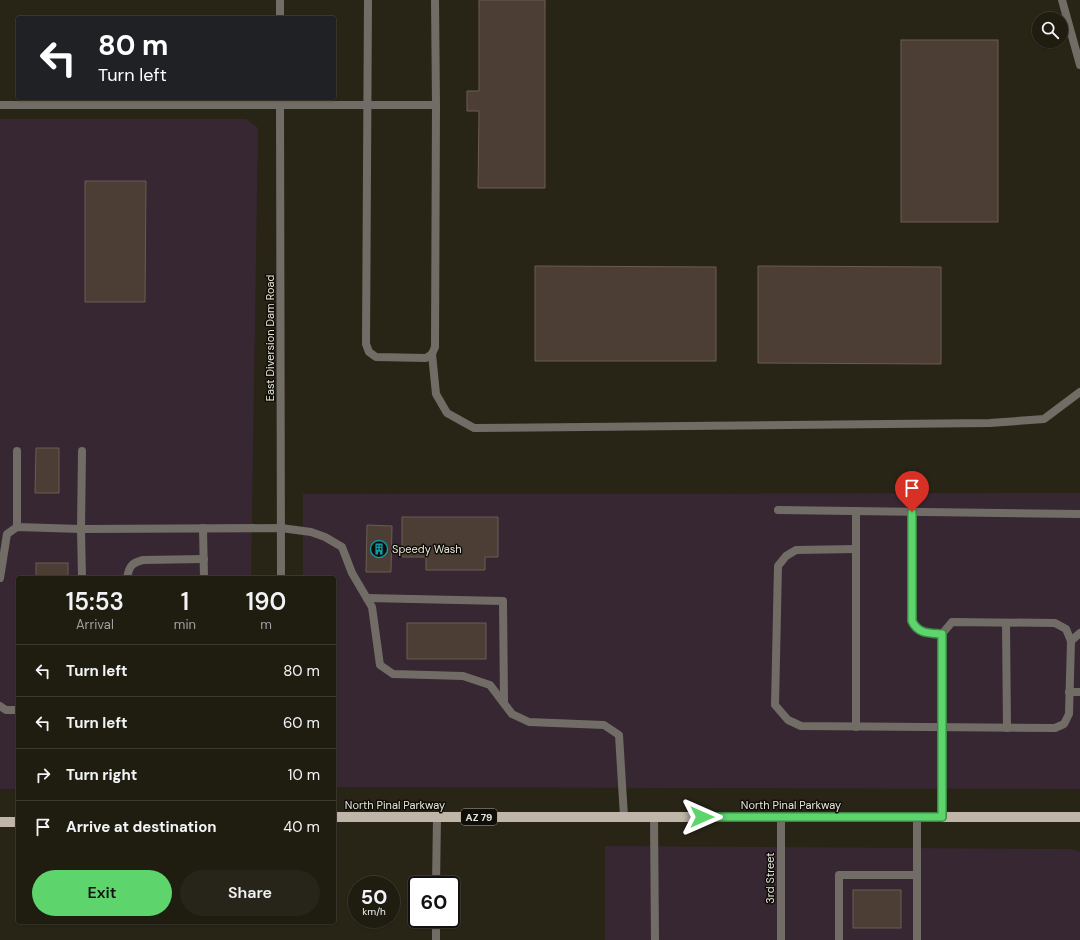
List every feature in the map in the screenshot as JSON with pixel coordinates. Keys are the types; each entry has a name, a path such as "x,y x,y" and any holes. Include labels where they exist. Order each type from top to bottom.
{"main road":[{"name":"North Pinal Parkway","path":"336,817 1080,817"},
{"path":"0,822 16,822"}],"street":[{"path":"280,0 280,16"},
{"path":"368,0 366,344 369,352 376,356 426,358 432,354"},
{"path":"435,0 435,347 432,354 436,394 447,413 474,428 990,423 1044,420 1080,392"},
{"path":"1062,0 1080,65"},
{"path":"0,105 280,101 367,105 436,105"},
{"name":"East Diversion Dam Road","path":"280,101 281,576"},
{"path":"17,451 18,527"},
{"path":"82,451 82,576"},
{"path":"778,510 1080,514"},
{"path":"856,511 856,727"},
{"path":"912,512 912,621 915,628 922,632 942,634"},
{"path":"0,578 7,534 18,527 281,528 311,532 325,537 342,547 352,574 372,606 380,666 393,674 463,676 490,685 512,714 529,722 604,725 619,735 624,817"},
{"path":"203,528 204,576"},
{"path":"856,549 796,550 786,556 778,566 775,705 788,720 801,726 942,728 1055,728 1064,724 1069,714 1070,641 1066,629 1055,623 952,622 942,634 942,728 942,817"},
{"path":"127,576 129,567 134,562 143,560 204,559"},
{"path":"367,598 503,600 504,703"},
{"path":"1006,623 1007,728"},
{"path":"1070,641 1080,633"},
{"path":"1069,692 1080,692"},
{"path":"0,706 6,710 16,710"},
{"path":"436,876 437,817"},
{"path":"654,817 655,940"},
{"name":"3rd Street","path":"780,940 781,817"},
{"path":"917,817 917,940"},
{"path":"839,940 839,875 917,875"},
{"path":"436,928 436,940"}],"shaded area":[{"path":"0,119 246,119 258,128 251,576 16,576 16,789 0,789"},
{"path":"1080,493 1080,789 336,787 336,576 303,576 303,494"},
{"path":"605,846 1072,849 1080,852 1080,940 605,940"}],"building":[{"path":"479,0 545,0 545,188 478,188 479,111 467,111 467,91 479,91"},
{"path":"901,40 998,40 998,222 901,222"},
{"path":"85,181 146,181 145,302 85,302"},
{"path":"535,266 716,267 716,361 535,361"},
{"path":"758,266 941,267 941,364 758,363"},
{"path":"36,448 59,448 59,493 35,493"},
{"path":"402,517 498,517 498,557 485,557 485,570 426,570 426,557 402,557"},
{"name":"Speedy Wash","path":"367,525 392,526 391,572 366,572"},
{"path":"36,563 68,563 68,576 36,576"},
{"path":"407,623 486,623 486,659 407,659"},
{"path":"853,890 901,890 901,928 853,928"}],"place":[{"name":"Speedy Wash","path":"379,549"}],"route":[{"path":"702,817 942,817 942,634 922,632 915,628 912,621 912,512"}]}
